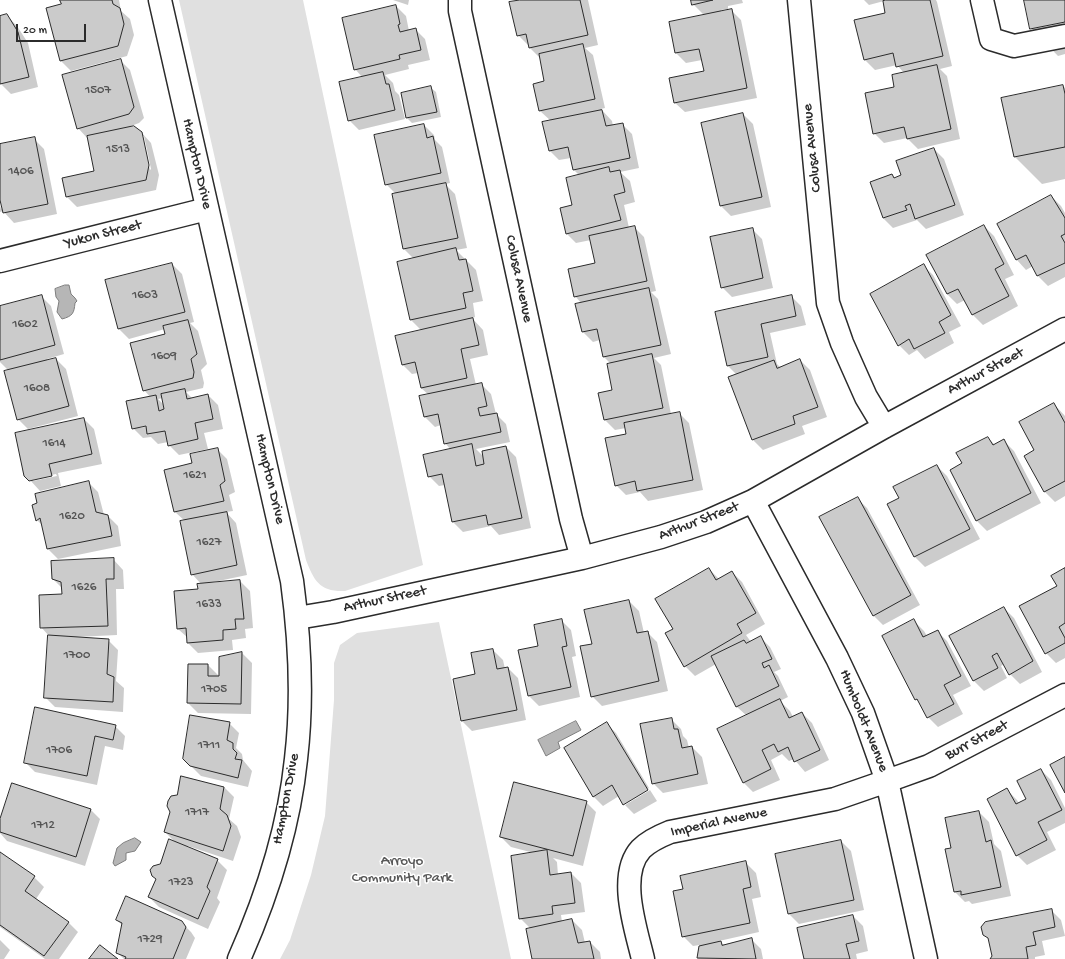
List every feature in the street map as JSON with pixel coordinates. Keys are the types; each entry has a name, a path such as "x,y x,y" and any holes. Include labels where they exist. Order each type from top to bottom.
{"street":[{"name":"Hampton Drive","path":"160,0 206,209 292,581 297,618 299,715 296,760 288,812 260,908 239,959"},
{"name":"Colusa Avenue","path":"460,0 460,11 562,480 582,558"},
{"name":"Colusa Avenue","path":"799,0 828,303 842,343 866,397 884,427"},
{"path":"982,0 991,39 1014,46 1065,36"},
{"name":"Yukon Street","path":"0,261 206,209"},
{"name":"Arthur Street","path":"297,618 333,612 582,558 661,537 706,522 753,501 884,427 1065,330"},
{"name":"Humboldt Avenue","path":"753,501 837,658 863,713 887,782 926,959"},
{"name":"Burr Street","path":"887,782 929,766 1065,695"},
{"name":"Imperial Avenue","path":"643,959 632,910 629,885 631,866 641,850 654,839 670,832 835,799 887,782"}],"green space":[{"path":"179,0 303,0 423,565 345,591 329,590 319,584 312,574 306,560"},
{"name":"Arroyo Community Park","path":"439,622 511,959 280,959 290,940 311,875 325,816 334,700 334,663 340,645 357,633"}],"shaded area":[{"path":"69,285 71,294 77,301 72,314 69,317 62,319 57,312 59,301 56,297 55,289"},
{"path":"576,721 581,730 558,742 560,748 546,756 538,740"},
{"path":"135,838 141,842 135,851 126,853 126,860 115,866 113,863 117,848 123,843"}],"building":[{"path":"60,0 112,0 113,4 120,8 124,24 118,46 60,61 46,8 61,4"},
{"path":"520,0 580,0 588,35 529,48 526,34 517,36 509,2"},
{"path":"691,0 713,0 692,5"},
{"path":"930,0 943,56 896,67 893,53 864,60 854,20 885,13 883,1"},
{"path":"1024,0 1065,0 1065,22 1030,29"},
{"path":"396,5 400,32 416,28 421,50 399,55 400,59 354,70 342,18"},
{"path":"732,9 747,88 674,103 669,78 704,71 699,49 675,53 669,22"},
{"path":"7,14 18,32 29,77 0,84 0,16"},
{"path":"583,44 595,99 539,111 533,84 544,81 539,54"},
{"path":"121,59 134,107 129,114 77,129 62,75"},
{"path":"937,65 951,129 907,139 904,127 873,134 865,93 894,87 892,75"},
{"path":"383,72 386,84 389,84 395,110 348,121 339,82"},
{"path":"1063,85 1065,94 1065,147 1014,157 1001,98"},
{"path":"431,86 437,112 406,118 401,93"},
{"path":"602,110 606,126 623,123 630,158 573,170 568,147 549,151 542,122"},
{"path":"743,113 762,197 720,206 701,123"},
{"path":"424,124 427,138 433,136 441,173 385,185 374,135"},
{"path":"134,126 142,132 149,165 146,180 66,197 62,178 94,171 87,136"},
{"path":"35,137 48,204 3,213 0,200 0,144"},
{"path":"934,148 955,205 915,219 910,204 905,206 907,210 883,218 870,182 892,174 894,178 901,175 896,161"},
{"path":"609,167 610,172 620,170 625,192 614,195 621,220 566,234 560,208 572,205 566,178"},
{"path":"446,183 458,238 403,249 392,194"},
{"path":"1051,195 1065,218 1065,234 1061,236 1065,243 1065,263 1037,276 1026,255 1016,260 997,224"},
{"path":"984,225 1004,264 995,269 1009,296 972,315 958,289 947,294 926,255"},
{"path":"635,226 647,281 574,297 568,269 595,263 589,236"},
{"path":"753,228 763,278 721,288 710,237"},
{"path":"456,248 459,260 466,259 473,291 463,293 466,308 410,320 397,262"},
{"path":"172,263 185,312 118,329 105,280"},
{"path":"924,264 951,315 939,322 945,333 914,349 909,339 898,346 870,294"},
{"path":"649,288 661,345 603,357 597,329 582,332 575,304"},
{"path":"42,295 55,345 0,360 0,306"},
{"path":"792,295 796,316 761,324 768,357 727,366 715,312"},
{"path":"473,318 479,345 461,349 467,378 421,388 415,362 402,365 395,336"},
{"path":"188,320 197,354 191,359 194,372 193,378 143,391 130,343 165,334 163,326"},
{"path":"652,354 663,408 604,420 598,393 612,390 607,364"},
{"path":"56,358 69,406 17,420 4,371"},
{"path":"800,359 818,407 793,416 795,424 752,440 728,377 774,360 777,368"},
{"path":"482,383 487,406 478,408 480,416 497,413 501,432 444,444 438,414 424,417 419,396"},
{"path":"185,389 187,399 208,394 213,419 195,423 198,439 168,446 165,431 147,434 146,426 132,429 126,401 156,395 159,411 164,409 161,394"},
{"path":"1054,403 1065,423 1065,481 1044,492 1024,456 1034,450 1019,422"},
{"path":"680,412 693,480 637,491 635,481 615,486 605,438 626,434 624,423"},
{"path":"84,418 92,454 49,464 52,476 29,481 24,476 15,433"},
{"path":"988,437 993,445 1004,439 1031,493 976,521 950,470 962,463 956,453"},
{"path":"472,444 476,466 484,464 482,451 506,446 522,518 488,525 486,515 452,522 442,474 428,477 423,455"},
{"path":"218,448 225,481 220,485 224,501 174,512 164,470 192,463 190,454"},
{"path":"937,465 970,529 914,557 887,504 899,498 893,487"},
{"path":"89,481 96,512 108,515 112,536 47,549 40,518 36,521 32,505 37,503 35,494"},
{"path":"858,497 911,595 873,616 819,517"},
{"path":"227,512 237,565 191,575 180,521"},
{"path":"114,558 114,579 106,579 108,626 40,628 39,595 62,594 61,582 52,579 51,561"},
{"path":"709,568 716,580 732,571 756,613 737,624 742,633 684,667 665,633 673,629 655,599"},
{"path":"1065,568 1065,623 1059,627 1065,638 1065,643 1045,654 1019,606 1057,586 1051,576"},
{"path":"240,580 244,619 235,619 236,629 223,630 223,640 187,643 186,628 177,629 174,591 198,589 197,584"},
{"path":"629,600 637,633 648,631 659,681 591,697 580,646 592,644 584,610"},
{"path":"1004,607 1033,661 1009,675 997,653 992,656 998,668 973,681 949,636"},
{"path":"562,619 567,646 562,647 571,687 528,696 518,650 538,646 534,625"},
{"path":"914,619 923,637 938,630 961,676 944,685 954,704 927,718 917,699 915,700 882,636"},
{"path":"48,635 109,639 107,674 114,677 113,702 44,698"},
{"path":"761,636 772,659 762,663 764,668 769,665 779,686 736,707 711,656 744,640 746,643"},
{"path":"493,649 497,669 508,667 517,710 461,721 453,679 475,674 471,653"},
{"path":"242,652 241,704 187,703 188,664 208,664 208,676 219,676 219,657"},
{"path":"780,699 789,718 802,712 820,750 794,762 788,747 778,752 774,744 762,750 771,769 743,783 717,729"},
{"path":"35,707 116,725 113,740 95,736 87,776 24,763"},
{"path":"190,715 230,722 227,740 233,743 233,749 237,753 235,759 242,760 238,778 190,766 183,759"},
{"path":"672,718 674,729 678,729 682,748 692,746 698,774 652,784 640,724"},
{"path":"607,722 648,790 623,805 612,785 593,797 564,748"},
{"path":"1065,757 1065,793 1050,765"},
{"path":"1041,769 1062,810 1038,822 1047,840 1016,856 987,799 1007,788 1016,804 1026,799 1017,781"},
{"path":"181,776 224,787 220,809 227,815 231,826 223,851 164,832 170,812 167,806 168,801 171,796 177,795"},
{"path":"514,782 587,801 573,856 500,837"},
{"path":"12,783 91,809 76,857 0,832 0,819"},
{"path":"979,811 986,842 991,840 1001,887 961,895 961,891 954,892 945,849 951,848 945,818"},
{"path":"169,839 218,859 207,887 210,891 198,919 148,897 156,879 152,876 150,870 153,866 160,864"},
{"path":"841,840 854,900 788,914 775,854"},
{"path":"547,850 550,875 571,872 575,903 552,906 553,914 519,919 511,856"},
{"path":"0,852 35,876 25,891 69,922 44,956 0,925"},
{"path":"746,861 751,887 743,889 750,923 682,937 673,891 683,889 680,876"},
{"path":"126,896 182,921 186,927 173,959 125,959 126,957 116,953 122,923 116,920"},
{"path":"1052,909 1055,927 1033,932 1036,945 1026,947 1028,959 990,959 992,956 988,938 983,935 981,927 985,922"},
{"path":"853,915 859,941 846,944 850,959 804,959 797,928"},
{"path":"572,919 578,943 590,941 594,959 532,959 526,929"},
{"path":"752,938 756,959 697,958 699,946 721,941 722,945"},
{"path":"100,945 118,959 89,959"}]}
